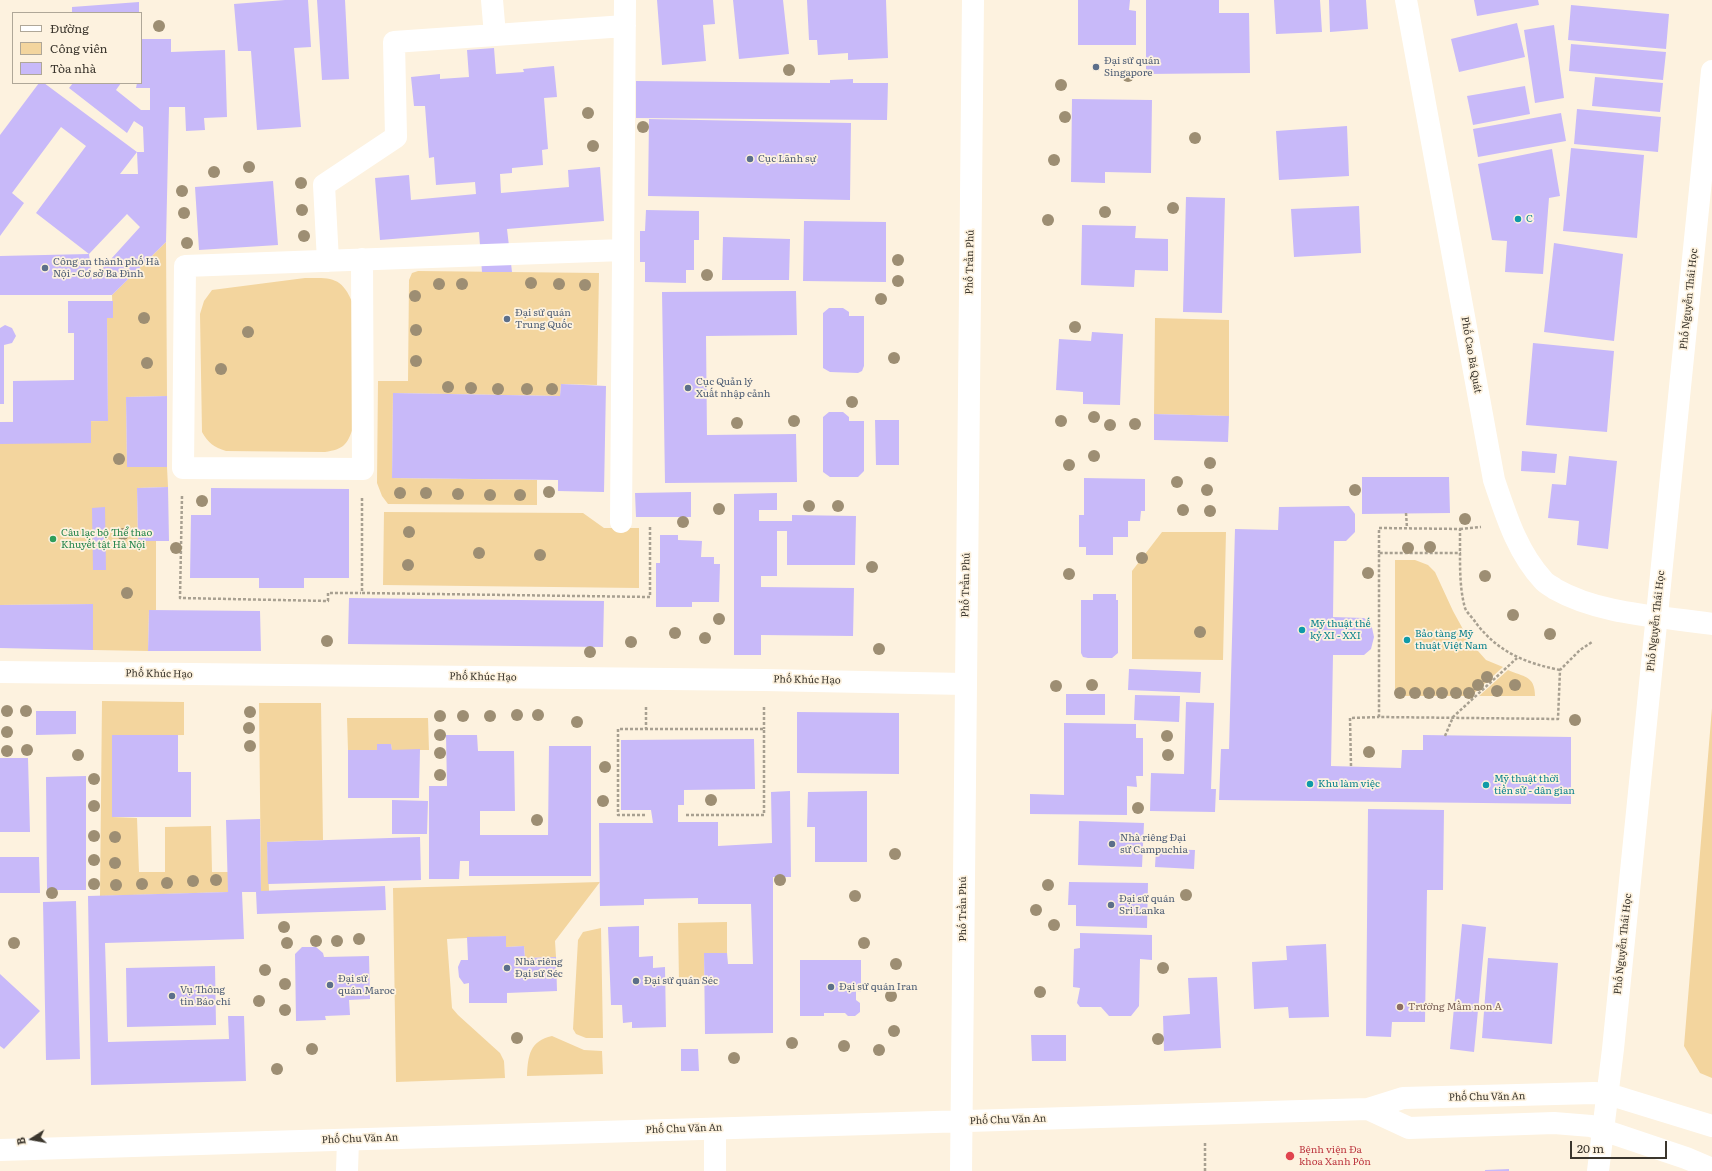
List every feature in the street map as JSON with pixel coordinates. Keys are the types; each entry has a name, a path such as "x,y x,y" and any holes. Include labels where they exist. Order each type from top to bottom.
{"main road":[{"path":"492,0 495,35"},
{"path":"621,522 625,0"},
{"name":"Phố Trần Phú","path":"961,1171 972,0"},
{"name":"Phố Cao Bá Quát","path":"1406,0 1494,480 1506,516 1523,555 1544,582 1577,599 1612,610 1712,624"},
{"path":"328,261 324,185 396,137 394,42 625,26"},
{"name":"Phố Nguyễn Thái Học","path":"1598,1171 1608,1094 1712,71"},
{"path":"362,259 363,469 182,468 185,266 362,259 623,250"},
{"name":"Phố Khúc Hạo","path":"0,672 764,680 965,684"},
{"name":"Phố Chu Văn An","path":"0,1150 1368,1109 1403,1098 1608,1094 1712,1126"},
{"name":"Phố Chu Văn An","path":"1368,1109 1409,1128 1554,1123 1592,1126 1604,1132 1686,1158 1712,1169"},
{"path":"714,1128 715,1171"},
{"path":"347,1171 348,1140"}],"path":[{"path":"182,468 180,598 328,601 328,593 650,597 650,523 621,522"},
{"path":"362,593 363,469"},
{"path":"1406,513 1407,528"},
{"path":"1379,717 1379,528 1481,527"},
{"path":"1460,528 1460,578 1466,609 1487,638 1517,658 1536,665 1560,670"},
{"path":"1379,553 1460,553"},
{"path":"1351,766 1350,718 1453,717 1558,719 1560,670 1580,650 1592,642"},
{"path":"1445,736 1453,717 1517,658"},
{"path":"645,815 618,815 618,729 764,729 764,815 686,815"}],"green space":[{"path":"166,242 167,396 126,397 127,467 167,467 168,487 137,488 138,541 156,541 156,610 149,610 148,651 93,650 92,604 0,605 0,422 108,421 107,318 113,318 112,295"},
{"path":"418,271 599,273 597,385 561,384 560,396 393,393 392,478 537,480 537,505 388,504 382,496 377,483 378,381 408,381 409,280 412,273"},
{"path":"305,278 335,280 345,288 353,304 353,428 347,442 341,448 325,452 226,451 218,448 209,442 202,432 200,314 204,301 212,290"},
{"path":"1155,318 1229,320 1229,416 1154,414"},
{"path":"384,512 583,513 604,528 639,528 639,588 383,585"},
{"path":"1162,532 1226,532 1223,660 1132,659 1132,571"},
{"path":"1395,560 1415,560 1428,565 1435,572 1453,611 1470,642 1486,660 1503,667 1471,696 1395,696"},
{"path":"1508,670 1530,680 1533,684 1535,696 1479,696"},
{"path":"102,701 184,702 184,735 112,736 112,817 137,818 139,872 165,872 165,827 211,826 212,872 228,872 228,892 100,896"},
{"path":"259,703 321,703 323,840 267,842 269,891 261,891"},
{"path":"1712,708 1712,1078 1700,1073 1684,1046"},
{"path":"347,718 428,718 429,750 392,750 391,744 377,744 377,750 348,750"},
{"path":"600,882 555,941 556,957 525,958 524,946 506,947 506,936 447,939 452,1008 500,1053 504,1061 505,1078 396,1082 393,888"},
{"path":"727,922 727,953 704,953 704,981 679,982 678,923"},
{"path":"601,928 603,1038 586,1038 576,1034 573,1029 578,940 583,932"},
{"path":"552,1036 584,1050 602,1051 603,1074 527,1076 528,1062 535,1045 539,1041"}],"building":[{"path":"285,0 308,0 311,47 294,48 301,127 257,130 251,51 238,51 234,4"},
{"path":"317,0 345,0 349,79 322,80"},
{"path":"657,0 713,0 715,24 703,25 706,61 662,65"},
{"path":"733,0 783,0 789,54 739,59"},
{"path":"807,0 886,0 888,58 848,60 848,53 818,55 817,40 809,40"},
{"path":"1078,0 1130,0 1129,10 1136,11 1136,45 1078,45"},
{"path":"1146,0 1219,0 1219,13 1249,13 1250,73 1146,74"},
{"path":"1274,0 1320,0 1322,32 1276,34"},
{"path":"1329,0 1366,0 1368,29 1330,32"},
{"path":"1474,0 1538,0 1539,5 1477,16"},
{"path":"139,2 139,12 72,12 72,7"},
{"path":"1571,5 1669,14 1666,49 1568,40"},
{"path":"1517,23 1525,57 1459,72 1451,39"},
{"path":"1554,25 1564,98 1535,103 1524,30"},
{"path":"142,39 171,39 171,52 225,50 227,117 204,118 205,130 186,131 185,107 169,107 166,242 112,295 0,295 0,256 89,254 36,213 86,146 61,127 12,193 24,203 0,236 0,135 38,84 45,84 137,152 144,152 143,127 134,121 127,133 69,88 72,84 120,84 116,90 141,110 150,110 150,88 136,88 137,84 142,84","holes":["137,152 138,174 120,174","127,214 140,227 92,280 89,254"]},
{"path":"1571,44 1666,52 1663,80 1569,71"},
{"path":"494,48 496,74 524,72 523,69 554,66 557,97 544,98 548,149 542,150 543,165 512,168 512,173 500,174 501,193 569,187 568,170 600,167 604,221 507,229 512,272 482,272 479,232 380,240 375,178 409,175 411,200 476,194 475,182 436,185 434,157 429,158 425,106 414,106 411,77 440,74 440,79 469,77 467,50"},
{"path":"1595,77 1663,83 1660,112 1592,106"},
{"path":"853,79 853,83 888,83 887,120 636,118 636,81 830,83 830,80"},
{"path":"1525,86 1530,114 1473,125 1467,96"},
{"path":"1072,99 1152,100 1151,173 1105,172 1105,183 1071,182"},
{"path":"1577,109 1661,117 1658,152 1574,144"},
{"path":"1561,113 1566,141 1478,157 1473,129"},
{"path":"649,119 851,123 850,200 648,196"},
{"path":"1347,126 1349,176 1279,180 1276,131"},
{"path":"1571,148 1644,155 1637,238 1563,231"},
{"name":"C","path":"1552,149 1560,196 1549,198 1543,274 1505,272 1507,241 1492,240 1478,164"},
{"path":"273,181 278,245 199,250 195,187"},
{"path":"1186,197 1225,198 1222,313 1183,312"},
{"path":"1359,206 1361,253 1294,257 1291,209"},
{"path":"646,210 699,211 699,240 694,240 694,270 686,270 686,283 645,282 645,262 640,262 640,231 645,231"},
{"path":"804,221 886,222 886,282 803,281"},
{"path":"1082,225 1136,226 1135,238 1168,239 1168,271 1135,270 1134,287 1081,285"},
{"path":"723,237 790,239 789,280 722,280"},
{"path":"1554,243 1623,254 1614,341 1544,332"},
{"path":"796,291 797,335 706,336 707,435 796,434 797,482 665,483 662,292"},
{"path":"68,301 113,301 113,318 107,318 108,421 91,421 91,443 0,444 0,422 13,422 13,381 74,380 74,333 68,333"},
{"path":"829,308 843,308 849,312 849,316 864,316 864,366 862,371 858,373 830,372 823,368 823,313"},
{"path":"5,325 12,328 16,336 12,343 4,345 4,404 0,404 0,328"},
{"path":"1092,332 1123,334 1120,405 1083,404 1083,392 1056,390 1059,339 1091,341"},
{"path":"1533,343 1614,351 1607,432 1526,425"},
{"path":"561,384 606,386 604,492 558,491 558,480 392,478 393,393 560,396"},
{"path":"167,396 167,467 127,467 126,397"},
{"path":"829,412 843,412 849,417 849,421 864,421 864,471 858,477 830,477 823,472 823,417"},
{"path":"1154,414 1229,416 1228,442 1154,440"},
{"path":"875,420 899,420 899,465 876,465"},
{"path":"1522,451 1557,454 1555,473 1521,471"},
{"path":"1569,456 1617,461 1608,549 1577,545 1579,521 1548,518 1552,484 1566,485"},
{"path":"1362,477 1449,477 1450,513 1362,514"},
{"path":"1084,478 1145,479 1145,511 1141,511 1140,521 1128,521 1128,537 1113,537 1113,555 1086,555 1086,547 1079,547 1079,515 1084,515"},
{"path":"168,487 169,541 138,541 137,488"},
{"path":"211,488 349,489 349,578 304,578 304,588 259,588 259,578 190,578 191,515 211,515"},
{"path":"691,492 691,517 636,517 635,493"},
{"path":"777,493 777,510 759,510 759,521 792,521 792,515 856,516 855,565 787,565 787,531 777,531 777,576 761,576 761,587 854,588 853,636 761,635 761,655 734,655 734,494"},
{"path":"1349,506 1355,514 1355,532 1346,541 1334,541 1333,617 1364,618 1371,623 1374,637 1371,649 1364,655 1333,655 1331,766 1401,768 1402,750 1423,750 1423,735 1571,737 1571,804 1219,800 1221,749 1229,749 1235,529 1278,530 1279,507"},
{"path":"105,507 106,570 93,570 92,508"},
{"path":"660,535 678,535 678,540 702,541 701,557 714,557 714,564 720,564 719,602 692,602 692,607 656,607 656,563 660,563"},
{"path":"1093,594 1116,594 1116,600 1118,600 1118,653 1112,658 1088,658 1083,657 1081,653 1081,600 1093,600"},
{"path":"349,598 604,601 603,647 348,644"},
{"path":"93,604 93,650 0,648 0,605"},
{"path":"149,610 260,611 261,651 148,651"},
{"path":"1129,669 1201,672 1200,693 1128,690"},
{"path":"1066,694 1105,694 1105,715 1066,715"},
{"path":"1135,695 1180,696 1179,722 1134,720"},
{"path":"1186,702 1214,703 1211,789 1216,789 1215,812 1150,811 1151,773 1184,774"},
{"path":"36,711 76,711 76,734 36,735"},
{"path":"797,712 899,713 899,774 797,773"},
{"path":"1064,723 1136,724 1136,738 1143,738 1143,776 1136,776 1137,787 1127,786 1127,815 1030,814 1030,794 1064,795"},
{"path":"112,735 178,735 178,772 191,772 191,817 112,817"},
{"path":"446,735 477,735 478,751 514,751 515,811 480,811 480,835 548,835 549,746 591,746 591,876 469,876 469,861 460,861 459,879 429,879 429,786 447,786"},
{"path":"754,739 755,789 684,790 684,805 678,805 678,822 718,822 718,846 772,843 771,792 790,791 791,877 773,877 773,1033 705,1034 704,953 727,953 728,964 753,964 751,904 698,904 698,898 644,899 644,905 600,906 599,823 653,823 651,810 621,810 621,740"},
{"path":"377,744 391,744 392,750 420,749 419,798 348,798 348,750 377,750"},
{"path":"0,758 28,758 30,832 0,832"},
{"path":"86,776 86,890 47,890 46,777"},
{"path":"867,791 867,862 815,862 815,827 807,827 808,792"},
{"path":"392,800 428,801 427,834 392,834"},
{"path":"1368,809 1444,810 1443,890 1427,890 1425,1022 1392,1022 1391,1037 1366,1036"},
{"path":"260,819 261,891 385,886 386,910 257,914 256,892 242,892 244,939 105,943 108,1042 229,1039 228,1016 244,1016 246,1081 91,1085 88,896 228,892 226,820"},
{"path":"1079,821 1144,823 1142,867 1078,865"},
{"path":"420,837 421,880 268,884 267,842"},
{"path":"1156,849 1195,850 1194,869 1155,867"},
{"path":"0,857 39,857 40,893 0,893"},
{"path":"1069,882 1148,883 1147,928 1076,926 1076,905 1068,905"},
{"path":"76,901 80,1059 46,1060 43,902"},
{"path":"1462,924 1486,927 1474,1052 1450,1049"},
{"path":"639,926 639,957 653,956 653,968 665,967 666,1027 632,1028 632,1022 623,1023 622,1005 611,1005 608,927"},
{"path":"1080,933 1152,935 1152,960 1140,959 1139,1006 1131,1016 1109,1016 1101,1007 1080,1007 1077,1003 1080,988 1073,987 1074,949 1080,948"},
{"path":"506,936 506,947 524,946 525,958 556,957 557,991 507,993 507,1003 469,1003 469,983 464,984 459,977 458,967 461,960 468,960 467,937"},
{"path":"1326,944 1329,1017 1289,1018 1288,1007 1254,1009 1252,962 1287,960 1286,946"},
{"path":"302,947 316,947 323,953 324,957 369,956 370,999 349,1000 350,1015 325,1016 326,1020 296,1021 295,954"},
{"path":"1488,958 1558,963 1552,1044 1482,1038"},
{"path":"800,960 861,960 861,992 856,991 856,1000 860,1003 860,1012 855,1016 848,1016 845,1013 824,1013 824,1016 800,1016"},
{"path":"215,966 216,1025 127,1027 126,968"},
{"path":"0,974 40,1011 4,1049 0,1046"},
{"path":"1217,977 1221,1048 1164,1051 1163,1016 1190,1014 1188,978"},
{"path":"1031,1035 1066,1035 1066,1061 1032,1061"},
{"path":"681,1049 698,1049 699,1071 681,1071"},
{"path":"1509,1169 1509,1171 1485,1171 1485,1170"}],"place":[{"name":"Đại sứ quán Singapore","path":"1096,67"},
{"name":"Cục Lãnh sự","path":"750,159"},
{"name":"C","path":"1518,219"},
{"name":"Công an thành phố Hà Nội - Cơ sở Ba Đình","path":"45,268"},
{"name":"Đại sứ quán Trung Quốc","path":"507,319"},
{"name":"Cục Quản lý Xuất nhập cảnh","path":"688,388"},
{"name":"Câu lạc bộ Thể thao Khuyết tật Hà Nội","path":"53,539"},
{"name":"Mỹ thuật thế kỷ XI - XXI","path":"1302,630"},
{"name":"Bảo tàng Mỹ thuật Việt Nam","path":"1407,640"},
{"name":"Khu làm việc","path":"1310,784"},
{"name":"Mỹ thuật thời tiền sử - dân gian","path":"1486,785"},
{"name":"Nhà riêng Đại sứ Campuchia","path":"1112,844"},
{"name":"Đại sứ quán Sri Lanka","path":"1111,905"},
{"name":"Nhà riêng Đại sứ Séc","path":"507,968"},
{"name":"Đại sứ quán Séc","path":"636,981"},
{"name":"Đại sứ quán Maroc","path":"330,985"},
{"name":"Đại sứ quán Iran","path":"831,987"},
{"name":"Vụ Thông tin Báo chí","path":"172,996"},
{"name":"Trường Mầm non A","path":"1400,1007"},
{"name":"Bệnh viện Đa khoa Xanh Pôn","path":"1290,1156"}]}
